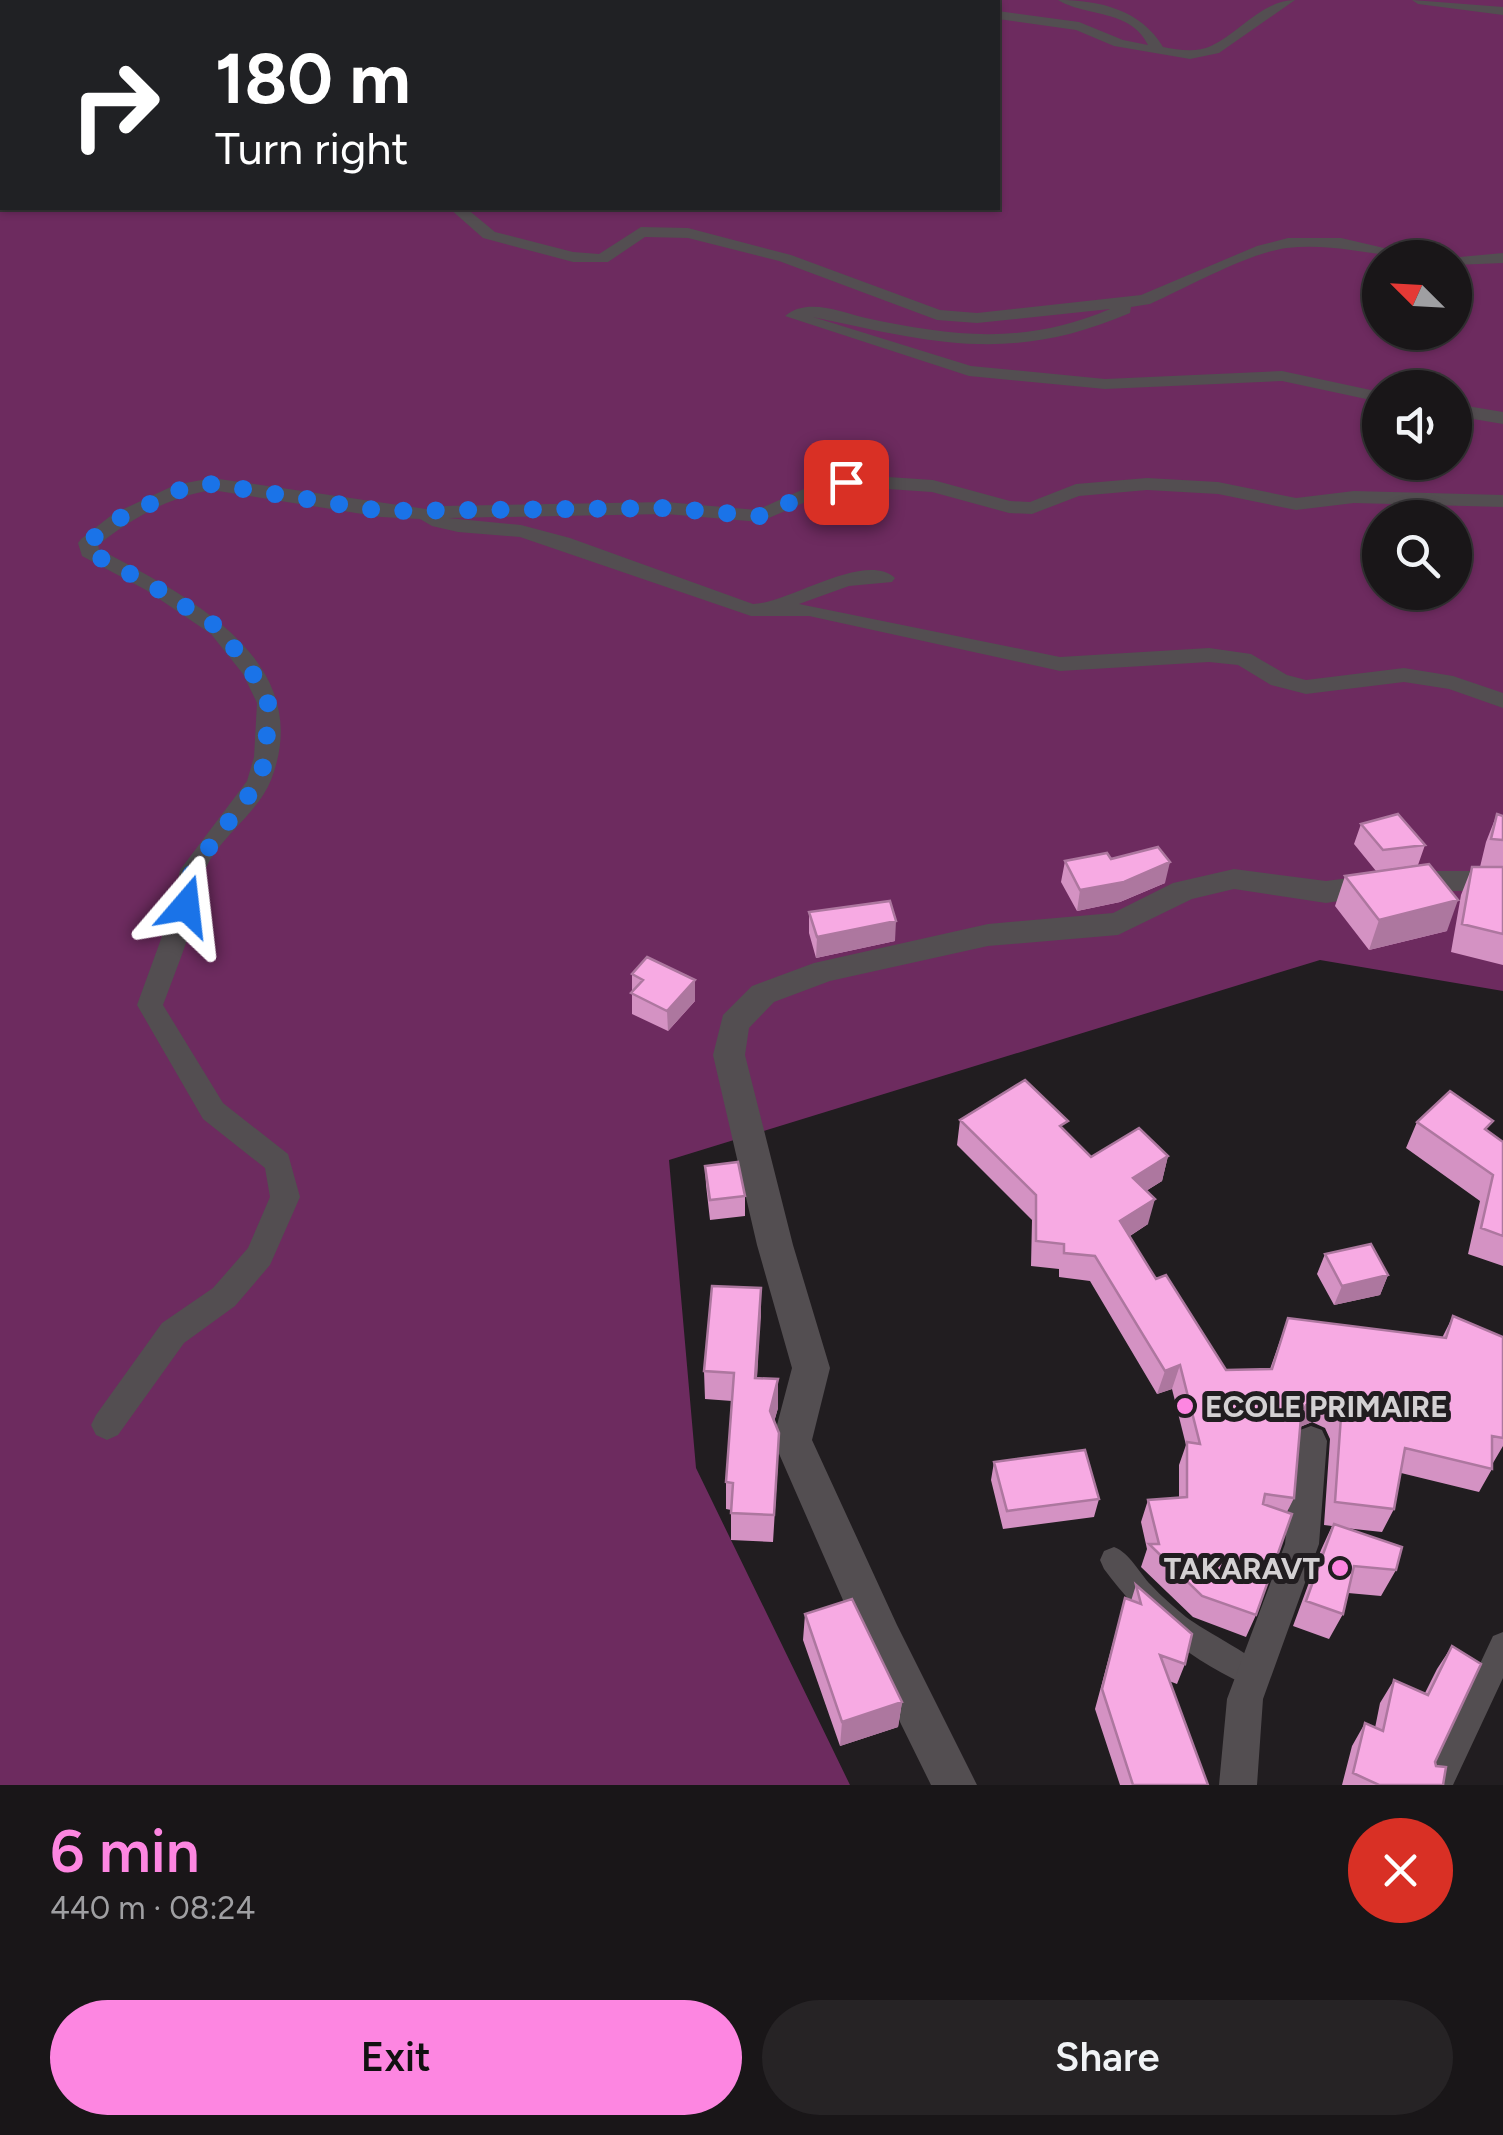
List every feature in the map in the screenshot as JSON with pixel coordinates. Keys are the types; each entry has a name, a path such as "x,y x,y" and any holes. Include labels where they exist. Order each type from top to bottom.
{"street":[{"path":"767,0 802,0"},
{"path":"1064,0 1087,1 1147,32 1159,51"},
{"path":"1000,15 1080,26 1120,43 1190,55 1214,50 1288,0"},
{"path":"1418,0 1503,11"},
{"path":"459,210 489,234 592,260 602,259 641,232 704,236 784,258 937,315 977,318 1106,302 1130,304"},
{"path":"1362,247 1288,243 1263,249 1101,318 1031,341 962,343 807,310 794,316 969,371 1105,384 1282,376 1362,394"},
{"path":"1472,259 1503,258"},
{"path":"1472,413 1503,418"},
{"path":"108,1426 174,1333 224,1296 259,1256 285,1197 278,1162 213,1111 150,1005 186,906 192,870 258,783 266,757 268,702 252,672 219,628 89,552 88,542 120,518 182,489 212,484 382,511 424,513 666,508 760,516 822,488 873,482 934,486 1009,508 1032,508 1076,490 1148,484 1218,488 1296,504 1354,497 1503,501"},
{"path":"424,513 439,522 521,531 564,542 751,610 809,610 1060,664 1209,654 1242,659 1279,680 1306,687 1404,675 1453,683 1503,701"},
{"path":"764,610 847,580 885,578"},
{"path":"955,1785 882,1640 792,1440 811,1368 775,1246 729,1055 734,1024 763,994 825,971 988,935 1118,924 1184,890 1234,879 1326,892 1402,881 1503,881"},
{"path":"1238,1785 1245,1699 1302,1544 1311,1441"},
{"path":"1114,1560 1139,1597 1219,1658 1254,1674"},
{"path":"1438,1785 1503,1646"}],"shaded area":[{"path":"1000,0 1503,0 1503,991 1320,960 669,1160 696,1468 850,1785 0,1785 0,210 1000,210"}],"building":[{"path":"1398,814 1425,845 1383,850 1361,824"},
{"path":"1497,814 1503,816 1503,840 1491,839"},
{"path":"1158,847 1170,862 1124,882 1080,890 1065,861 1107,853 1111,859"},
{"path":"1429,864 1458,900 1379,920 1345,876"},
{"path":"1472,867 1503,867 1503,934 1462,924"},
{"path":"890,901 896,921 817,937 809,912"},
{"path":"647,957 695,980 667,1011 631,993 643,980 632,974"},
{"path":"1025,1080 1068,1121 1060,1126 1091,1157 1139,1128 1168,1156 1133,1178 1155,1199 1120,1221 1156,1279 1166,1275 1226,1370 1272,1369 1288,1318 1446,1338 1453,1316 1503,1337 1503,1438 1492,1436 1492,1469 1405,1448 1394,1509 1335,1502 1341,1416 1336,1405 1322,1399 1306,1405 1301,1417 1294,1498 1265,1494 1263,1504 1292,1514 1256,1615 1202,1596 1149,1544 1159,1544 1148,1500 1187,1497 1187,1442 1200,1444 1180,1365 1165,1371 1095,1256 1064,1253 1064,1244 1036,1241 1036,1195 960,1120"},
{"path":"1450,1091 1493,1121 1485,1129 1503,1142 1503,1236 1481,1228 1493,1175 1417,1122"},
{"path":"738,1162 745,1196 710,1200 705,1166"},
{"path":"1371,1244 1388,1275 1342,1286 1325,1254"},
{"path":"712,1286 761,1288 755,1378 778,1379 770,1411 779,1433 774,1515 731,1513 733,1483 726,1482 734,1373 704,1371"},
{"path":"1085,1450 1099,1499 1007,1511 994,1462"},
{"path":"1334,1524 1402,1547 1396,1570 1354,1566 1343,1614 1306,1601"},
{"path":"1136,1585 1192,1634 1185,1664 1160,1655 1208,1785 1133,1785 1102,1689 1125,1598 1141,1604"},
{"path":"852,1599 902,1702 842,1722 805,1614"},
{"path":"1452,1646 1481,1664 1435,1762 1436,1766 1446,1767 1443,1785 1379,1785 1353,1773 1365,1723 1383,1731 1394,1680 1428,1695"}],"place":[{"name":"ECOLE PRIMAIRE","path":"1185,1406"},
{"name":"TAKARAVT","path":"1340,1568"}],"route":[{"path":"186,906 192,870 258,783 266,757 268,702 252,672 219,628 89,552 88,542 120,518 182,489 212,484 382,511 666,508 760,516 822,488 846,482"}]}
